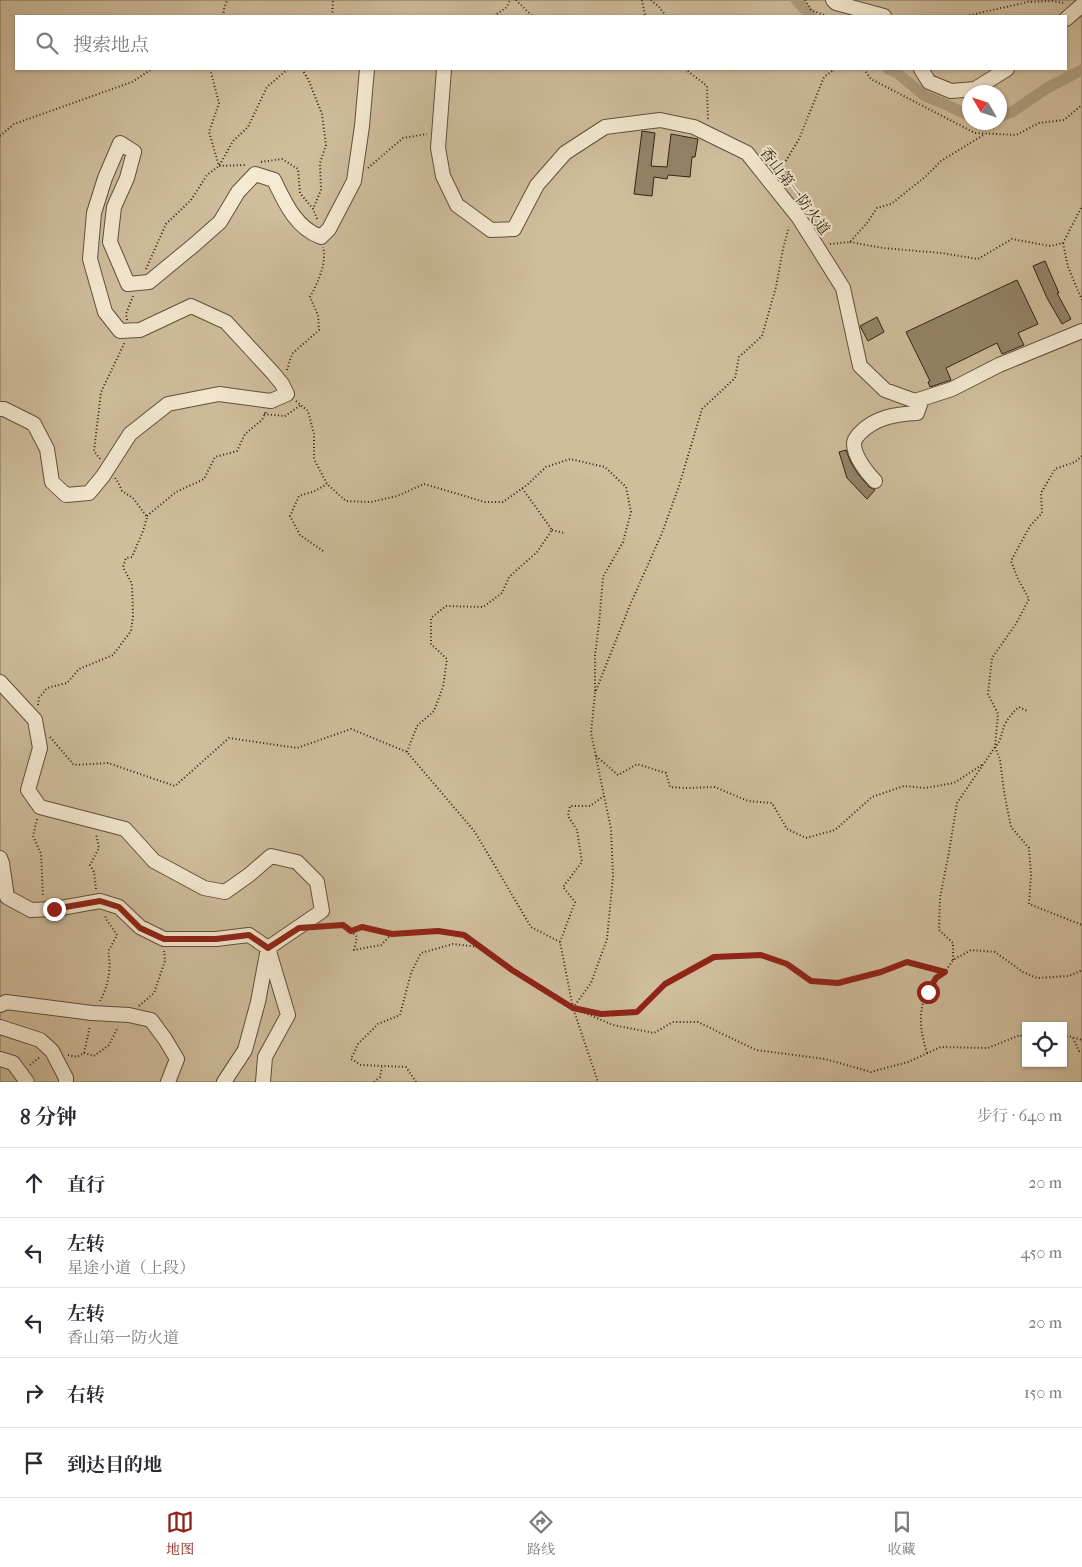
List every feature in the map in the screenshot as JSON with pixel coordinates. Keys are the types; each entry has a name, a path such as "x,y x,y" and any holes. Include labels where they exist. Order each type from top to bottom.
{"street":[{"path":"834,0 836,3 880,15"},
{"path":"1067,18 1081,6"},
{"path":"0,409 4,409 34,424 47,450 52,482 66,495 89,493 107,470 130,434 168,404 218,394 271,400 285,389 226,322 191,306 140,330 120,331 105,312 90,259 94,213 105,178 120,143 134,152 128,178 114,207 110,242 128,284 149,282 194,245 220,222 238,192 256,174 274,180 296,221 314,235 325,233 354,181 362,126 367,70"},
{"name":"香山第一防火道","path":"444,70 438,148 444,176 457,205 491,230 514,229 537,185 565,153 605,127 660,120 694,127 747,153 794,212 843,288 860,366 885,390 915,401 922,399 952,389 999,365 1082,331"},
{"path":"922,70 929,82 951,91 975,88 1005,70"},
{"path":"875,481 863,469 854,445 855,439 871,424 884,418 917,413 922,399"},
{"path":"0,682 35,720 40,748 28,790 40,807 125,829 154,861 204,888 225,892 271,856 296,862 317,882 322,911 268,948 258,1002 245,1050 224,1082"},
{"path":"0,858 7,897 31,910 54,909 100,901 119,907 140,928 164,939 216,939 249,935 268,948 288,1015 266,1057 263,1082"},
{"path":"0,1005 6,1002 92,1013 129,1015 151,1020 177,1059 168,1082"},
{"path":"0,1027 40,1040 52,1051 66,1078 66,1082"},
{"path":"0,1058 13,1062 24,1078"}],"path":[{"path":"223,15 228,0"},
{"path":"332,15 333,0"},
{"path":"495,15 507,6 510,0"},
{"path":"516,0 531,15"},
{"path":"642,0 645,15"},
{"path":"651,0 665,15"},
{"path":"806,0 811,10 824,15"},
{"path":"970,15 1028,2 1053,1 1081,6"},
{"path":"0,136 14,124 132,82 150,70"},
{"path":"210,70 219,103 209,132 219,166"},
{"path":"147,517 133,498 122,491 118,482 94,451 101,392 110,370 124,345 128,331 126,314 138,283 166,224 191,200 207,174 219,166 233,141 248,127 267,87 287,70"},
{"path":"303,70 309,80 322,114 326,145 320,163 321,190 313,209"},
{"path":"686,70 707,86 709,134"},
{"path":"785,200 781,169 799,139 824,77 834,70"},
{"path":"865,70 872,79 975,133 1016,135 1039,123 1064,120 1081,106 1082,109"},
{"path":"368,169 403,138 439,132"},
{"path":"850,242 877,208 891,204 925,177 941,161 985,134"},
{"path":"219,166 245,165 282,159 298,169 300,193 313,209 325,233 325,256 318,283 310,297 318,314 319,330 292,354 285,389 308,411 314,434 314,458 327,484 346,501 371,502 397,496 424,484 485,502 503,502 546,467 570,459 605,467 626,487 631,512 623,542 603,577 594,655 595,693 591,734 612,829 613,876 607,939 591,983 573,1008"},
{"path":"1082,206 1063,244 1068,267 1082,300"},
{"path":"595,693 630,605 662,533 679,486 702,409 735,378 739,357 762,336 776,288 783,249 794,212"},
{"path":"817,246 850,242 883,248 941,253 978,259 1012,239 1050,246 1063,244"},
{"path":"35,720 39,698 47,688 67,683 78,669 113,655 131,631 133,616 132,584 123,567 126,558 132,557 147,517 176,492 204,479 215,457 237,451 245,434 262,420 271,400"},
{"path":"264,414 285,416 301,405"},
{"path":"1082,456 1076,462 1055,469 1041,493 1042,512 1030,526 1011,561 1028,599 1016,624 992,658 988,694 998,714 995,747 1000,759 1011,827 1029,848 1029,904 1082,925"},
{"path":"323,551 300,535 290,516 299,496 315,491 327,484"},
{"path":"522,488 552,530 564,533"},
{"path":"407,752 417,726 434,711 443,687 447,659 431,644 431,618 446,606 483,607 502,593 509,577 537,552 552,530"},
{"path":"927,1054 920,1024 921,1005 936,978 945,972 952,960 953,943 939,930 940,898 957,802 1000,742 1004,726 1011,714 1019,707 1027,711"},
{"path":"48,735 74,765 108,763 175,786 229,738 296,748 351,728 407,752 475,832 531,927 560,942"},
{"path":"596,756 618,776 637,764 666,773 670,786 715,788 748,801 772,803 787,829 806,838 834,830 872,797 904,786 925,788 954,783 984,764"},
{"path":"598,1082 573,1008 560,942 575,902 563,887 582,862 577,830 568,816 570,806 590,806 604,796"},
{"path":"40,807 34,836 41,854 42,910"},
{"path":"84,1053 92,1013 106,992 111,962 108,952 117,935 106,919 94,872 90,865 99,848 96,832 90,820"},
{"path":"299,928 343,925 356,937 354,950 381,945 392,934"},
{"path":"351,931 362,927 392,934 438,931 464,935 512,970 573,1008 613,1025 654,1033 673,1022 698,1022 756,1050 826,1059 871,1072 908,1062 941,1047 988,1048 1020,1035 1022,1036"},
{"path":"24,1078 31,1063 52,1051 77,1057 84,1053 94,1056 109,1044 118,1027 154,993 165,961 164,939"},
{"path":"416,1082 406,1067 361,1065 351,1059 358,1044 378,1024 400,1015 411,972 421,953 453,944 482,947"},
{"path":"952,960 971,950 995,952 1023,972 1037,978 1070,976 1082,970"},
{"path":"573,1008 601,1014 637,1012 665,984 714,957 761,955 787,964 811,981 838,983 881,972 907,962 945,972"},
{"path":"1067,1037 1082,1040"},
{"path":"1073,1038 1079,1050 1082,1051"},
{"path":"374,1082 380,1077 382,1067"}],"shaded area":[{"path":"0,0 1082,0 1082,1082 0,1082"}],"building":[{"path":"642,131 655,133 651,166 667,167 671,134 698,139 695,157 692,157 690,177 668,175 667,179 654,177 652,196 634,194"},
{"path":"1045,261 1059,293 1057,293 1071,319 1062,324 1047,298 1033,266"},
{"path":"1017,280 1038,324 1018,333 1024,345 1002,354 997,343 946,368 951,380 930,387 928,382 930,381 906,332"},
{"path":"877,317 884,332 868,341 860,326"},
{"path":"846,450 858,474 869,487 875,490 867,499 847,478 839,452"}],"waterway":[{"path":"796,0 810,15"},
{"path":"890,70 897,73 925,96 962,112"},
{"path":"1007,114 1047,88 1082,70"}],"route":[{"path":"54,909 100,901 119,907 140,928 164,939 216,939 249,935 268,948 299,928 343,925 351,931 362,927 392,934 438,931 464,935 512,970 573,1008 601,1014 637,1012 665,984 714,957 761,955 787,964 811,981 838,983 881,972 907,962 945,972 936,978 928,992"}]}
